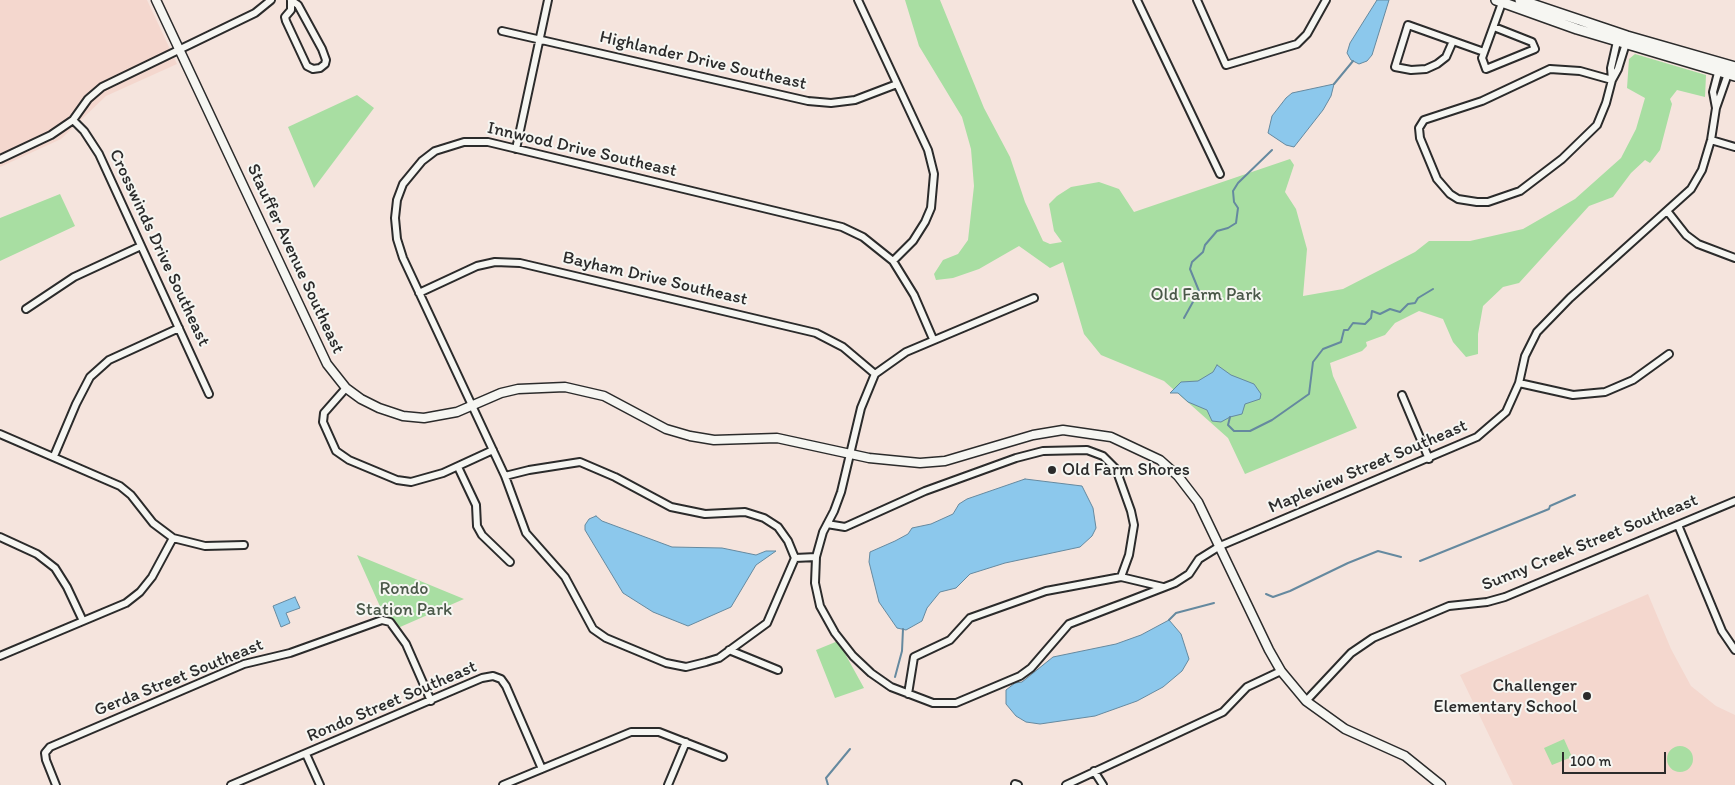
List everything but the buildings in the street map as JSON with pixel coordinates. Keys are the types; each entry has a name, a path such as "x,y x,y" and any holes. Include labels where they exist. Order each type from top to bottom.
{"main road":[{"path":"1520,0 1623,38"},
{"path":"1500,1 1728,70"}],"street":[{"name":"Stauffer Avenue Southeast","path":"156,0 322,355 346,388 379,408 403,416 438,417 472,406 501,393 518,389 541,386 570,387 604,396 666,429 690,436 714,440 777,438 897,462 946,461 1033,435 1063,430 1111,437 1160,460 1178,476 1198,502 1281,671 1306,700 1346,729 1405,756 1441,785"},
{"path":"0,158 52,135 73,120 88,99 102,87 180,51 255,13 272,0"},
{"path":"291,0 298,5 322,49 326,60 325,64 320,68 313,69 307,66 286,21 285,17 291,10 291,0"},
{"path":"516,149 548,0"},
{"path":"858,0 928,150 934,174 933,196 925,222 913,241 893,261"},
{"path":"1137,0 1220,174"},
{"path":"1197,0 1226,65 1297,44 1307,34 1326,0"},
{"path":"1494,27 1532,42 1534,49 1486,69 1482,58 1494,27 1500,1"},
{"path":"1453,41 1446,57 1426,69 1411,70 1395,67 1408,25 1484,52"},
{"name":"Highlander Drive Southeast","path":"502,31 808,101 831,103 855,100 897,84"},
{"path":"1612,80 1580,71 1550,69 1482,101 1429,116 1424,120 1420,128 1420,138 1437,179 1443,187 1458,199 1469,202 1488,202 1520,191 1540,177 1587,137 1600,118 1612,80 1610,68 1623,38"},
{"name":"Mapleview Street Southeast","path":"1716,108 1713,92 1728,70"},
{"name":"Mapleview Street Southeast","path":"816,557 817,593 826,618 853,656 871,673 891,687 933,703 956,703 1020,676 1031,668 1069,624 1175,583 1189,574 1199,559 1220,546 1477,437 1496,423 1506,412 1519,383 1525,356 1537,332 1570,298 1668,212 1691,189 1702,170 1711,140 1716,108 1728,70"},
{"name":"Crosswinds Drive Southeast","path":"73,120 84,131 99,154 210,394"},
{"path":"1711,140 1735,147"},
{"name":"Innwood Drive Southeast","path":"795,558 767,623 719,658 686,667 666,663 606,638 593,629 565,576 526,533 505,476 419,293 398,243 395,218 399,194 411,172 435,151 464,142 488,142 842,227 863,237 893,261 914,295 933,339"},
{"path":"1668,212 1686,235 1698,244 1735,258"},
{"path":"26,309 74,277 141,246"},
{"name":"Bayham Drive Southeast","path":"419,293 477,266 495,262 520,263 816,333 844,348 875,374"},
{"path":"505,476 528,470 580,462 615,477 671,507 705,514 745,512 764,518 778,527 795,558 816,557 827,524 841,492 861,408 875,374 898,356 933,339 1034,298"},
{"path":"54,456 76,404 90,377 109,360 179,328"},
{"path":"1519,383 1573,395 1605,392 1633,380 1669,354"},
{"path":"346,388 324,413 325,430 336,451 341,456 406,482 429,478 458,467 493,450"},
{"path":"1402,395 1429,458"},
{"path":"0,434 120,486 131,495 153,523 173,538 205,546 244,545"},
{"path":"827,524 845,527 925,491 1016,458 1050,450 1087,450 1103,456 1116,469 1131,510 1134,525 1129,555 1122,576"},
{"path":"458,467 476,505 477,526 482,535 510,562"},
{"name":"Sunny Creek Street Southeast","path":"1306,700 1351,653 1373,638 1449,606 1487,602 1505,597 1735,501"},
{"path":"1678,525 1720,626 1735,650"},
{"path":"0,536 37,554 55,568 68,587 83,622"},
{"path":"0,656 126,603 140,592 152,577 173,538"},
{"path":"908,694 914,657 950,640 970,618 1046,591 1122,576 1163,587"},
{"name":"Gerda Street Southeast","path":"56,785 46,760 45,753 50,747 244,664 290,653 382,620 390,622 406,644 431,700"},
{"path":"729,650 778,670"},
{"path":"1066,785 1223,712 1248,687 1281,671"},
{"name":"Rondo Street Southeast","path":"231,785 482,678 493,676 501,679 506,686 542,768"},
{"path":"503,785 631,732 659,732 723,757"},
{"path":"668,785 686,742"},
{"path":"306,754 320,785"},
{"path":"1094,771 1103,785"}],"shaded area":[{"path":"0,0 147,0 177,64 106,96 61,139 0,167"},
{"name":"Challenger Elementary School","path":"1648,594 1671,649 1691,686 1716,706 1735,715 1735,785 1513,785 1460,675"}],"green space":[{"name":"Old Farm Park","path":"905,0 940,0 984,108 1010,157 1025,202 1043,241 1050,244 1062,242 1054,231 1049,204 1071,187 1099,182 1119,189 1134,212 1290,159 1294,165 1285,192 1296,209 1307,249 1303,296 1343,289 1415,252 1429,241 1470,241 1523,229 1575,199 1621,158 1636,129 1645,98 1627,88 1629,59 1635,54 1706,75 1705,97 1677,90 1670,99 1672,104 1660,150 1650,163 1645,160 1631,173 1613,197 1589,206 1519,283 1503,287 1483,306 1478,334 1478,354 1466,357 1453,342 1443,319 1419,311 1395,323 1385,335 1366,342 1367,346 1362,351 1330,363 1333,376 1357,428 1245,474 1228,438 1164,381 1101,355 1084,334 1063,262 1050,268 1019,246 979,269 953,278 936,280 934,274 943,260 958,254 968,240 974,186 971,149 962,117 919,46"},
{"path":"357,95 374,108 314,188 288,127"},
{"path":"60,194 75,226 0,261 0,218"},
{"name":"Rondo Station Park","path":"357,555 464,599 391,631"},
{"path":"838,641 864,688 835,698 816,650"},
{"path":"1564,739 1572,757 1552,765 1544,748"},
{"path":"1680,746 1689,750 1693,759 1689,768 1680,772 1671,768 1667,759 1671,750"}],"water":[{"path":"1377,0 1389,0 1372,55 1367,61 1359,64 1351,60 1347,53 1350,43"},
{"path":"1334,84 1331,96 1323,110 1294,147 1286,145 1268,133 1272,116 1292,93"},
{"path":"1217,365 1231,375 1254,384 1261,394 1260,399 1245,404 1242,414 1221,422 1212,421 1207,410 1188,402 1178,393 1170,393 1181,382 1198,381 1213,372"},
{"path":"1025,479 1082,486 1093,508 1096,528 1092,536 1080,547 1005,563 970,574 956,588 940,592 927,608 922,621 906,630 897,628 879,602 869,562 870,552 908,534 912,528 931,524 953,514 959,504 967,499"},
{"path":"596,516 602,521 672,547 722,548 756,555 766,551 776,551 756,565 731,607 688,626 653,612 623,593 585,530 585,525 589,519"},
{"path":"295,597 300,608 286,613 290,623 281,627 273,606"},
{"path":"1169,620 1181,634 1189,659 1182,671 1163,687 1137,701 1095,716 1040,724 1026,722 1016,716 1006,704 1006,690 1015,683 1022,682 1053,657 1116,644 1141,635"}],"waterway":[{"path":"1334,84 1353,61"},
{"path":"1184,318 1199,291 1190,269 1192,262 1203,252 1205,245 1217,231 1228,228 1236,223 1238,208 1234,202 1233,191 1238,183 1272,150"},
{"path":"1230,417 1228,425 1234,431 1250,431 1272,420 1309,394 1313,362 1323,349 1341,342 1344,330 1348,330 1353,323 1365,324 1371,318 1372,311 1380,314 1390,309 1400,312 1408,304 1415,303 1418,298 1433,289"},
{"path":"1420,561 1549,509 1550,506 1575,495"},
{"path":"1266,594 1273,597 1290,591 1378,551 1401,557"},
{"path":"1169,620 1176,613 1214,603"},
{"path":"895,677 902,651 903,629"},
{"path":"828,785 826,778 850,749"}],"place":[{"name":"Old Farm Shores","path":"1052,470"},
{"name":"Challenger Elementary School","path":"1587,696"}]}
